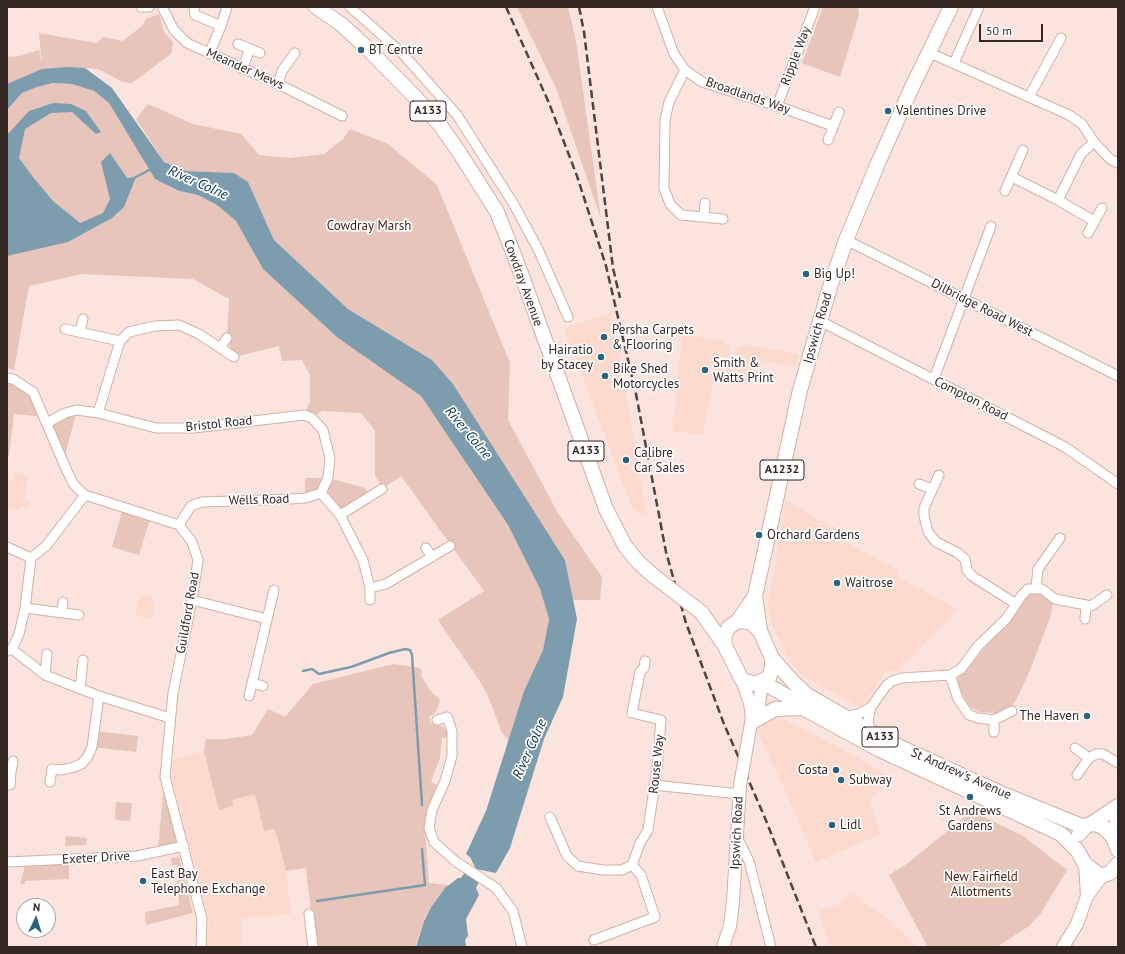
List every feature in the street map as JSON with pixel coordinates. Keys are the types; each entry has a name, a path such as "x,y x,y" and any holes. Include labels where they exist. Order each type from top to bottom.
{"main road":[{"name":"Cowdray Avenue","path":"307,7 341,24"},
{"name":"Cowdray Avenue","path":"316,7 341,24 390,71 440,125 467,163 496,212 518,265 606,509 625,546 638,562 655,577 703,614 725,646"},
{"name":"Ipswich Road","path":"760,631 755,596 800,390 820,321 846,240 878,163 913,85 930,53 951,7"},
{"name":"Ipswich Road","path":"736,622 755,596"},
{"name":"Cowdray Avenue","path":"703,614 736,622"},
{"name":"A133","path":"736,622 750,622 760,631"},
{"path":"725,646 725,633 736,622"},
{"name":"St Andrew's Avenue","path":"760,631 772,658 800,689 842,716 871,732 1003,794 1087,825 1103,826 1113,837"},
{"name":"A133","path":"725,646 742,680 751,684 762,682"},
{"path":"762,682 769,678 772,672 772,658"},
{"name":"St Andrew's Avenue","path":"762,682 792,699 803,708 880,750 1046,826 1060,834 1077,850 1085,864"},
{"path":"751,723 775,709 803,708"},
{"path":"1077,850 1077,839 1087,825 1118,806"},
{"path":"1118,817 1113,837 1118,850"},
{"path":"1085,864 1091,870 1109,876 1118,864"}],"street":[{"path":"141,7 149,7"},
{"name":"Meander Mews","path":"162,7 174,30 187,43 278,84 342,116"},
{"path":"194,7 195,15 221,26"},
{"path":"209,54 227,7"},
{"name":"Broadlands Way","path":"657,7 674,54 685,70 702,82 833,126"},
{"name":"Ripple Way","path":"777,106 815,7"},
{"path":"954,63 979,7"},
{"name":"Cowdray Avenue","path":"341,24 352,8 402,53 457,115 513,202 538,249 568,317"},
{"path":"1029,97 1061,38"},
{"path":"238,44 260,53"},
{"path":"242,69 250,49"},
{"path":"278,84 282,72 295,53"},
{"path":"930,53 1069,115 1082,124 1094,142 1110,159 1118,163"},
{"path":"685,70 669,102 665,120 664,188 670,204 681,215 723,219"},
{"path":"828,140 839,112"},
{"path":"1058,200 1081,154 1094,142"},
{"path":"1005,191 1023,150"},
{"path":"1012,177 1058,200 1094,222"},
{"path":"496,212 513,202"},
{"path":"704,218 705,203"},
{"path":"1088,233 1102,208"},
{"path":"935,376 991,226"},
{"name":"Dilbridge Road West","path":"846,240 1118,376"},
{"path":"80,332 83,319"},
{"name":"Compton Road","path":"820,321 1065,447 1118,484"},
{"path":"98,413 120,341 129,332 155,326 179,325 198,334 234,357"},
{"path":"65,329 120,341"},
{"path":"220,348 227,338"},
{"path":"7,378 13,379 33,392 74,485 85,495 179,525"},
{"name":"Bristol Road","path":"47,423 65,413 77,410 98,413 156,428 194,428 304,415 312,418 323,430 330,458 328,478 321,493"},
{"path":"939,475 924,508 924,516 928,532 936,542 958,553 965,559 967,570 972,576 1016,604"},
{"path":"919,484 932,489"},
{"path":"365,488 370,496"},
{"path":"340,515 382,489"},
{"path":"321,493 340,515 363,560 370,588 370,600"},
{"name":"Wells Road","path":"179,525 191,506 202,502 290,500 305,498 321,493"},
{"path":"85,495 46,546 31,558 25,608 19,634 9,650 45,675 99,696 170,718"},
{"name":"Guildford Road","path":"179,525 192,542 198,560 192,600 173,693 165,777 202,919 201,947"},
{"path":"1036,588 1038,569 1060,538"},
{"path":"370,588 386,584 450,546"},
{"path":"7,547 31,558"},
{"path":"426,548 432,556"},
{"path":"871,732 868,720 871,707 886,686 902,678 950,674 961,669 978,646 1006,619 1022,595 1028,590 1036,588 1042,589 1055,599 1086,606 1091,606 1107,595"},
{"path":"249,696 274,590"},
{"path":"192,600 266,619"},
{"path":"62,613 63,602"},
{"path":"1085,619 1086,606"},
{"path":"25,608 80,615"},
{"path":"45,675 47,654"},
{"path":"80,689 83,660"},
{"name":"Rouse Way","path":"632,865 640,843 648,830 661,720 632,713 640,672 644,668 645,661"},
{"path":"950,674 954,689 963,708 969,715 994,720 1012,712"},
{"name":"Ipswich Road","path":"742,680 749,698 751,723"},
{"name":"Ipswich Road","path":"723,947 730,926 733,902 739,789 751,723 759,705 762,682"},
{"path":"252,683 263,686"},
{"path":"50,782 52,764 62,770 74,768 87,758 92,747 99,696"},
{"path":"842,716 859,714 871,707"},
{"path":"438,720 447,717 452,731 452,756 432,810 429,828 434,842 464,868 490,884 513,911 522,947"},
{"path":"994,720 994,732"},
{"path":"1075,748 1089,758"},
{"path":"1077,775 1089,758 1096,754 1103,754 1118,763"},
{"path":"10,785 9,773 13,761"},
{"path":"654,785 739,789"},
{"path":"550,818 567,856 578,866 603,870 622,870 632,865 641,875 655,918 594,940"},
{"path":"737,835 749,861 771,947"},
{"name":"Exeter Drive","path":"7,862 137,856 184,846"},
{"path":"1063,947 1077,924 1087,896 1085,864"},
{"path":"1087,896 1109,876"},
{"path":"309,914 313,947"}],"shaded area":[{"path":"611,313 615,328 647,516 633,510 564,328"},
{"path":"682,334 723,341 730,346 729,357 735,358 737,347 745,345 798,354 796,367 754,359 746,385 714,381 702,435 673,431"},
{"path":"14,473 28,475 25,500 29,501 29,507 22,507 19,510 7,508 7,481 13,481"},
{"path":"786,500 845,535 843,541 900,571 897,577 958,609 899,670 886,671 861,708 803,676 793,666 787,656 771,622 768,608"},
{"path":"140,595 154,598 152,607 154,612 153,619 135,614"},
{"path":"394,664 309,897 306,868 286,871 291,914 241,918 242,947 207,947 209,920 172,779 173,760 203,752 206,739 226,739 252,735 268,709 285,717 313,684"},
{"path":"770,717 781,718 852,754 894,779 870,798 871,806 881,834 816,862 782,783 758,734 763,721"},
{"path":"853,894 879,912 904,933 917,947 831,947 818,912 840,903 846,897"}],"green space":[{"path":"517,7 568,7 576,41 601,219 556,88"},
{"path":"823,7 858,7 859,15 840,77 802,63"},
{"path":"159,14 164,32 173,42 171,54 132,83 123,82 98,69 85,68 7,84 7,57 20,56 39,50 42,64 39,33 96,43 103,37 123,41 142,26 146,19"},
{"path":"53,83 72,84 94,91 109,103 155,179 179,191 198,195 217,205 236,221 263,269 338,338 421,396 508,525 540,589 549,619 543,650 524,691 509,741 501,731 489,698 481,683 438,620 484,591 401,476 382,489 375,475 375,431 361,413 322,411 312,418 304,415 310,402 310,375 302,360 282,361 279,346 234,357 227,338 229,299 193,279 82,274 29,286 14,370 7,368 7,110 22,93"},
{"name":"Cowdray Marsh","path":"148,104 193,124 241,134 259,155 289,158 324,154 343,139 350,129 388,144 437,185 510,363 508,420 558,513 602,577 600,600 573,600 565,560 453,385 432,360 348,309 274,240 248,182 234,173 186,171 164,162 136,119"},
{"path":"8,378 33,392 45,417 14,414 9,456 7,456"},
{"path":"77,410 63,463 47,423"},
{"path":"305,478 328,478 365,488 370,496 340,515 321,493 305,498"},
{"path":"123,508 151,516 139,555 112,547"},
{"path":"1032,592 1040,592 1053,603 1051,615 1029,673 1015,702 1010,708 997,713 979,712 970,707 956,681 960,674 966,671 1025,597"},
{"path":"394,664 420,668 422,671 421,676 432,693 439,698 440,701 436,712 429,717 431,724 442,726 448,732 449,737 442,738 440,758 431,782 437,785 427,813 425,831 429,883 448,885 416,947 428,912 415,947 315,947 306,868 286,871 276,832 273,829 264,831 255,794 232,800 233,806 219,810 204,752 206,739 226,739 252,735 268,709 285,717 313,684"},
{"path":"95,731 138,736 136,752 92,747"},
{"path":"165,777 184,846 158,852 160,825"},
{"path":"116,802 132,803 130,821 115,820"},
{"name":"New Fairfield Allotments","path":"972,811 1023,836 1067,870 1041,913 1029,926 997,947 928,947 889,875 908,863"},
{"path":"66,836 87,838 86,845 65,846"},
{"path":"179,857 193,913 146,925 145,912 179,905 177,865 172,865 171,858"},
{"path":"69,859 69,879 25,881 25,884 20,884 24,870 24,861"}],"water":[{"name":"River Colne","path":"68,67 85,68 112,88 164,162 186,171 234,173 248,182 274,240 348,309 432,360 453,384 565,560 577,619 563,697 544,739 510,848 496,873 476,869 470,857 466,854 486,811 524,691 543,650 549,619 540,589 508,525 421,396 338,338 263,269 236,221 217,205 198,195 179,191 155,179 109,103 94,91 72,84 53,83 22,93 7,110 7,84 42,69"},
{"path":"53,103 71,104 86,111 101,132 96,134 72,112 51,113 25,129 19,158 53,201 80,223 103,213 110,199 101,162 110,153 127,178 136,177 124,207 112,218 68,242 7,256 7,135 29,111"},
{"path":"465,872 480,880 476,888 479,895 466,919 468,936 465,940 466,946 416,947 424,921 432,906 445,888 458,878 461,878"}],"waterway":[{"path":"134,178 151,169"},
{"path":"303,671 312,669 319,674 351,667 389,653 405,649 410,650 412,655 422,805"},
{"path":"317,901 425,885 422,849"}],"railway":[{"path":"506,7 549,103 577,176 606,266 636,394 666,552 686,623 724,724 765,818 816,947"},
{"path":"579,7 584,32 613,268 620,298"}],"place":[{"name":"BT Centre","path":"361,50"},
{"name":"Valentines Drive","path":"888,111"},
{"name":"Big Up!","path":"806,274"},
{"name":"Persha Carpets & Flooring","path":"604,337"},
{"name":"Hairatio by Stacey","path":"601,357"},
{"name":"Smith & Watts Print","path":"705,370"},
{"name":"Bike Shed Motorcycles","path":"605,376"},
{"name":"Calibre Car Sales","path":"626,460"},
{"name":"Orchard Gardens","path":"759,535"},
{"name":"Waitrose","path":"837,583"},
{"name":"The Haven","path":"1087,716"},
{"name":"Costa","path":"836,770"},
{"name":"Subway","path":"841,780"},
{"name":"St Andrews Gardens","path":"970,797"},
{"name":"Lidl","path":"832,825"},
{"name":"East Bay Telephone Exchange","path":"143,881"}]}
